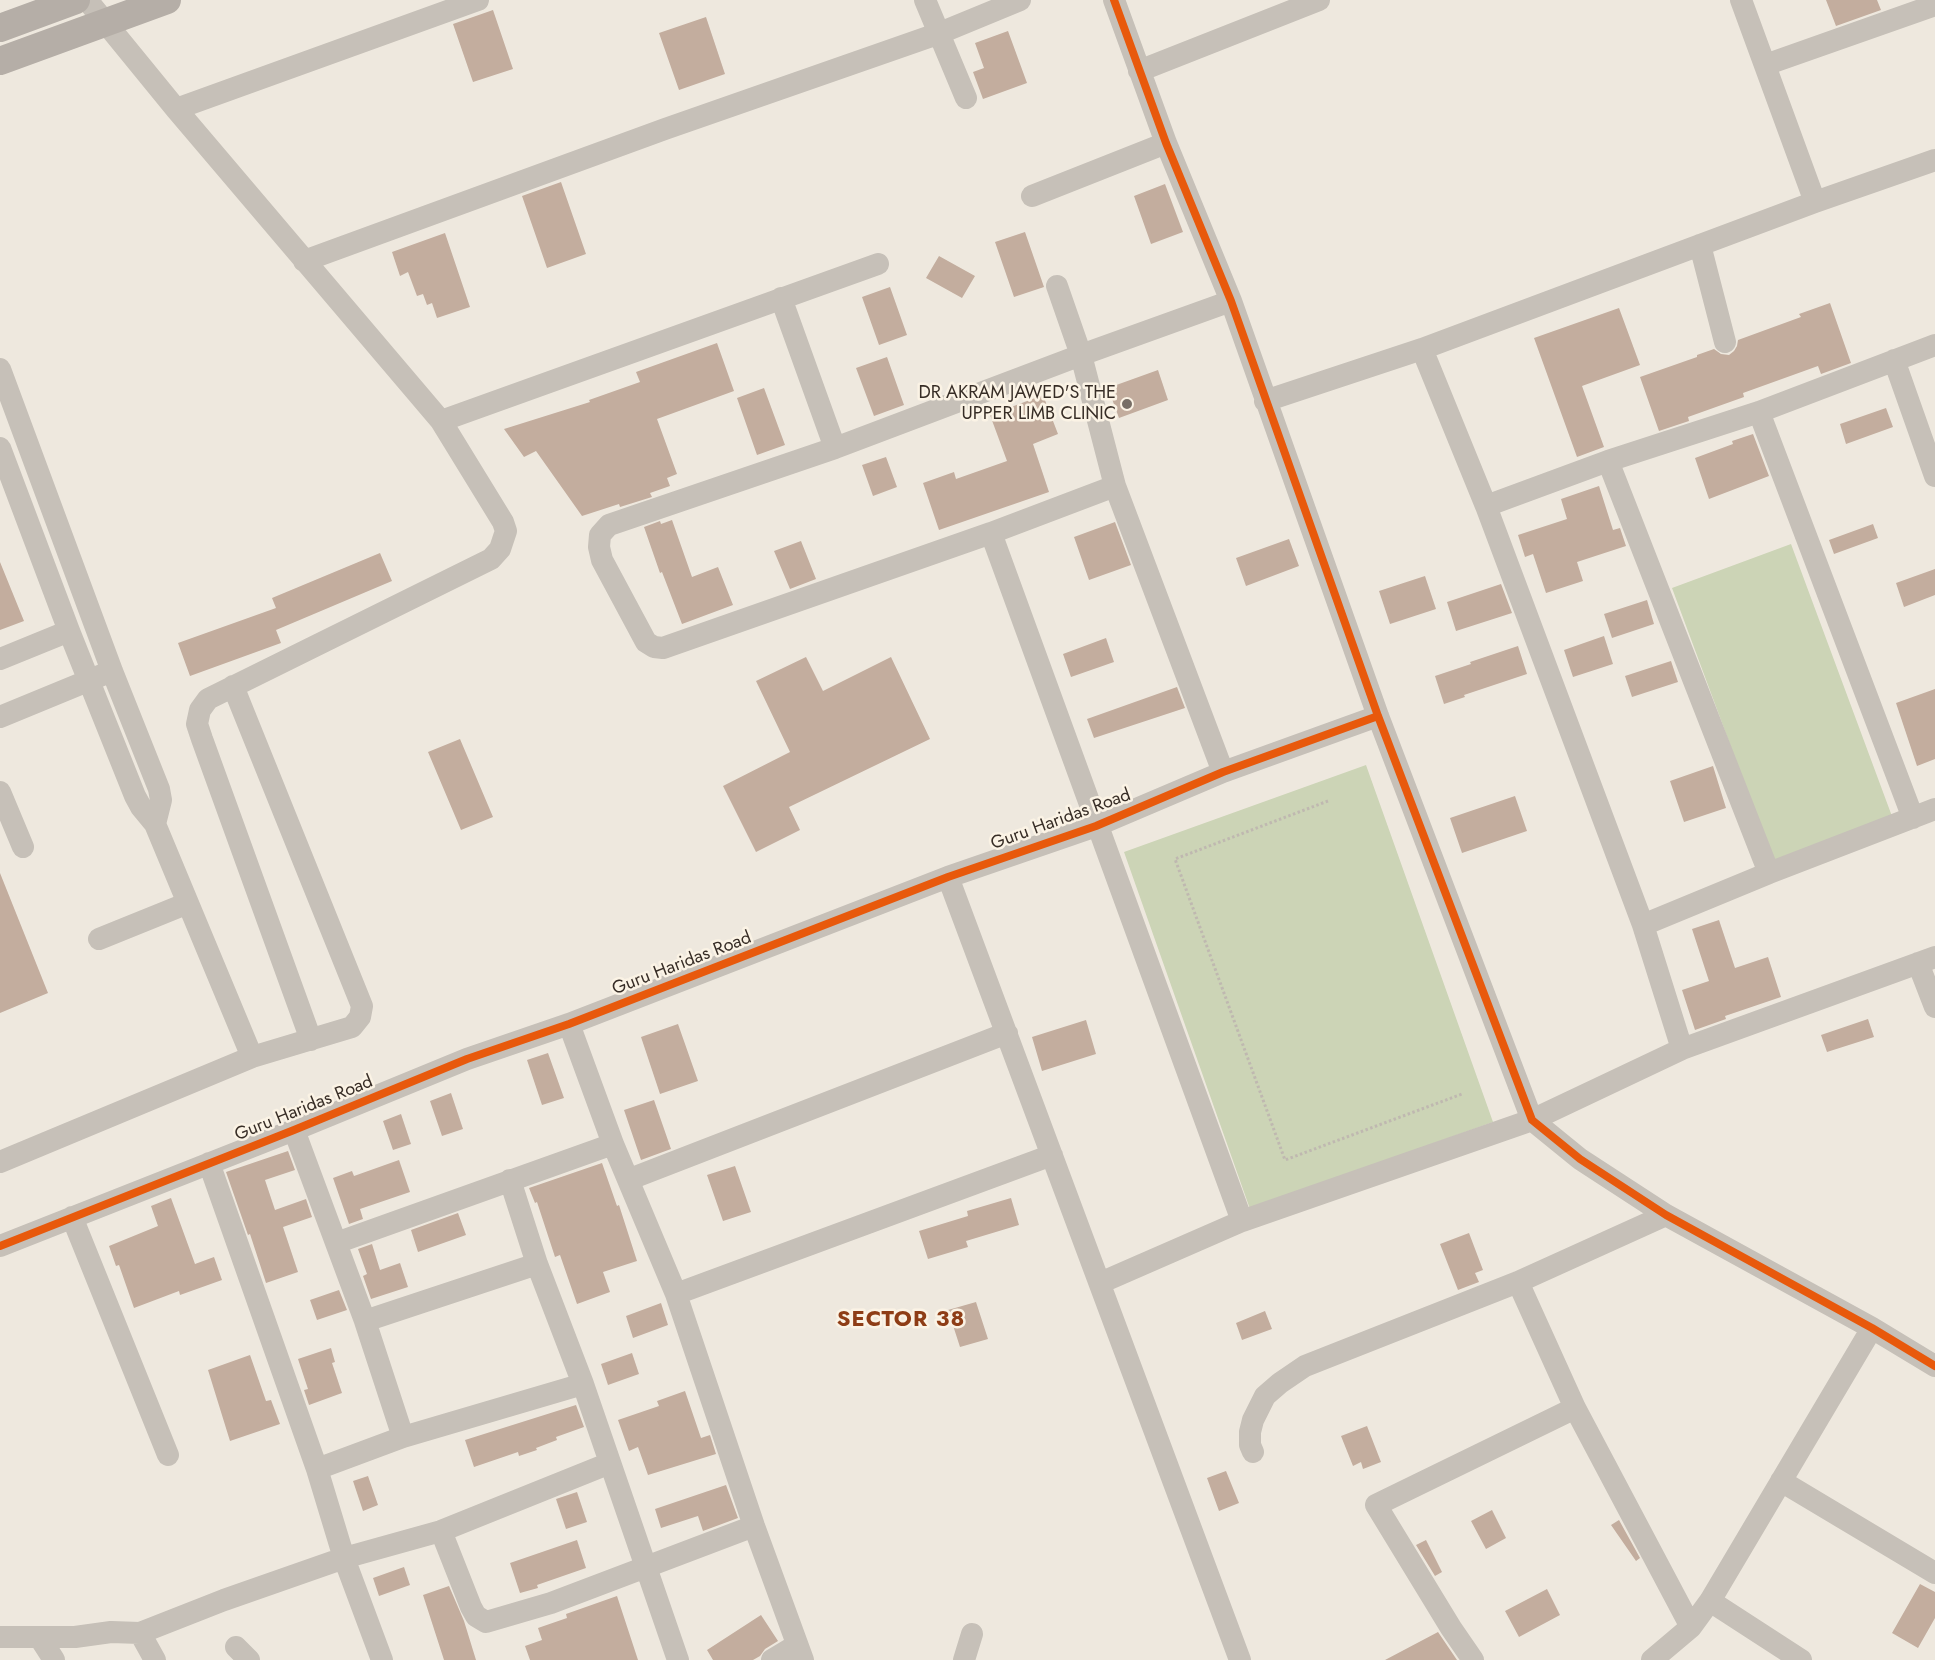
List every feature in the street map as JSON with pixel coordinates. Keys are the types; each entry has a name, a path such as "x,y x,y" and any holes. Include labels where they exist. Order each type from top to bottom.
{"main road":[{"path":"0,28 76,0"},
{"path":"0,61 167,0"}],"street":[{"path":"87,0 176,109 441,421 503,522 506,531 500,549 492,559 233,686 208,699 200,710 197,724 311,1040"},
{"path":"176,109 478,0"},
{"path":"925,0 966,98"},
{"path":"304,261 665,129 940,33 1020,0"},
{"path":"1114,0 1166,143 1231,302 1378,716 1532,1120 1580,1159 1666,1216 1872,1328 1935,1366"},
{"path":"1139,71 1319,0"},
{"path":"1741,0 1815,202"},
{"path":"1765,65 1910,7 1935,4"},
{"path":"1032,196 1166,143"},
{"path":"1266,401 1422,349 1815,202 1935,160"},
{"path":"1700,245 1725,342"},
{"path":"441,421 878,264"},
{"path":"1057,286 1081,355 1115,486 1223,772"},
{"path":"781,298 835,448"},
{"path":"1115,486 991,533 663,648 654,647 646,642 602,560 599,547 600,535 609,525 835,448 1081,355 1231,302"},
{"path":"1486,506 1608,461 1759,412 1935,345"},
{"path":"1422,349 1486,506 1643,924 1682,1049"},
{"path":"1894,360 1935,476"},
{"path":"0,369 112,671 159,789 161,800 155,824"},
{"path":"1759,412 1913,818"},
{"path":"0,448 135,796 141,807 155,824 252,1058"},
{"path":"1608,461 1769,873"},
{"path":"991,533 1096,826 1242,1221"},
{"path":"0,659 69,630"},
{"path":"0,717 112,671"},
{"path":"0,1162 252,1058 352,1026 360,1017 362,1006 233,686"},
{"name":"Guru Haridas Road","path":"0,1246 294,1130 466,1059 569,1024 948,877 1096,826 1223,772 1378,716"},
{"path":"0,792 23,847"},
{"path":"1643,924 1935,809"},
{"path":"948,877 1240,1660"},
{"path":"99,939 188,903"},
{"path":"1100,1283 1242,1221 1532,1120 1682,1049 1927,960 1935,1007"},
{"path":"569,1024 614,1144 676,1294 754,1526 800,1653 772,1660"},
{"path":"630,1179 1007,1033"},
{"path":"294,1130 365,1321 403,1437"},
{"path":"336,1243 614,1144"},
{"path":"676,1294 1052,1155"},
{"path":"209,1163 317,1469 344,1558 382,1660"},
{"path":"510,1180 537,1264 583,1384 678,1660"},
{"path":"1253,1452 1250,1445 1250,1432 1253,1420 1264,1396 1280,1382 1305,1366 1518,1282 1666,1216"},
{"path":"72,1217 168,1455"},
{"path":"365,1321 537,1264"},
{"path":"1518,1282 1575,1408 1691,1626"},
{"path":"1652,1660 1691,1626 1710,1601 1872,1328"},
{"path":"317,1469 403,1437 583,1384"},
{"path":"1473,1660 1451,1628 1376,1505 1575,1408"},
{"path":"0,1637 75,1637 112,1632 140,1633 224,1600 344,1558 441,1531 610,1463"},
{"path":"1781,1481 1935,1573"},
{"path":"441,1531 471,1608 476,1616 486,1622 551,1603 754,1526"},
{"path":"1710,1601 1801,1660"},
{"path":"140,1633 156,1660"},
{"path":"964,1660 972,1634"},
{"path":"40,1638 54,1660"}],"path":[{"path":"1328,801 1175,859 1285,1160 1462,1094"}],"green space":[{"path":"1791,544 1893,819 1774,863 1672,588"},
{"path":"1366,765 1493,1122 1250,1209 1124,852"}],"building":[{"path":"1826,0 1877,0 1881,10 1836,26"},
{"path":"493,10 513,69 473,82 453,24"},
{"path":"706,17 725,74 679,90 659,33"},
{"path":"1008,31 1027,83 983,99 973,72 984,68 975,43"},
{"path":"561,182 586,254 547,268 522,196"},
{"path":"1165,184 1183,232 1151,244 1134,196"},
{"path":"1025,232 1044,287 1014,297 995,242"},
{"path":"445,233 470,307 437,318 432,303 427,305 423,294 417,296 408,272 400,276 392,252"},
{"path":"939,256 975,276 962,298 926,278"},
{"path":"890,287 907,335 879,345 862,297"},
{"path":"1830,303 1851,363 1821,374 1818,366 1743,393 1744,397 1688,417 1689,421 1659,431 1640,377 1714,349 1721,354 1729,355 1737,346 1738,340 1801,317 1799,314"},
{"path":"1619,308 1640,365 1582,386 1604,447 1577,457 1534,338"},
{"path":"717,343 734,391 657,419 677,474 667,478 670,486 650,493 652,497 620,507 619,504 582,516 536,451 524,457 504,429 590,402 589,400 640,382 636,372"},
{"path":"887,357 904,405 874,416 856,368"},
{"path":"1158,370 1168,400 1119,418 1108,388"},
{"path":"764,388 785,445 757,455 737,398"},
{"path":"1043,395 1058,434 1033,444 1049,492 939,530 923,483 954,472 956,479 1007,461 990,415"},
{"path":"1886,408 1893,427 1846,444 1840,424"},
{"path":"1753,434 1769,476 1709,499 1695,458 1733,444 1732,441"},
{"path":"886,457 897,487 873,496 862,465"},
{"path":"1599,486 1613,530 1620,528 1626,546 1577,562 1583,581 1546,593 1533,554 1525,557 1518,535 1567,519 1561,499"},
{"path":"672,520 692,577 718,567 733,605 682,624 662,572 660,573 644,527 660,521 661,524"},
{"path":"1115,522 1131,565 1089,580 1074,537"},
{"path":"1873,524 1878,538 1834,554 1829,540"},
{"path":"1289,539 1299,566 1246,586 1236,558"},
{"path":"801,541 816,579 790,589 774,551"},
{"path":"380,553 392,581 276,630 281,643 190,676 178,643 276,608 272,598"},
{"path":"0,562 24,621 0,630"},
{"path":"1935,569 1935,595 1904,607 1896,583"},
{"path":"1425,576 1436,609 1390,624 1379,591"},
{"path":"1501,584 1512,613 1456,631 1447,602"},
{"path":"1647,600 1654,624 1612,638 1604,614"},
{"path":"1604,636 1613,664 1573,677 1564,650"},
{"path":"1106,638 1114,662 1071,677 1063,654"},
{"path":"1518,646 1527,674 1464,695 1465,697 1444,704 1435,676"},
{"path":"806,657 823,691 891,657 930,739 789,807 800,830 756,852 723,786 790,752 756,681"},
{"path":"1671,661 1678,682 1632,697 1625,676"},
{"path":"1177,687 1185,708 1094,738 1087,719"},
{"path":"1935,689 1935,759 1917,766 1896,703"},
{"path":"460,739 493,817 461,830 428,752"},
{"path":"1713,766 1726,808 1684,822 1670,781"},
{"path":"1515,796 1527,831 1462,853 1450,818"},
{"path":"0,873 48,993 0,1013"},
{"path":"1719,920 1735,968 1768,957 1781,997 1725,1016 1726,1019 1695,1030 1682,990 1709,981 1692,929"},
{"path":"1868,1019 1874,1037 1827,1052 1821,1035"},
{"path":"1086,1020 1096,1054 1042,1071 1032,1037"},
{"path":"678,1024 698,1081 660,1094 641,1037"},
{"path":"548,1053 564,1098 542,1105 527,1060"},
{"path":"451,1093 463,1129 442,1136 430,1101"},
{"path":"654,1100 671,1149 641,1160 624,1110"},
{"path":"401,1114 411,1144 393,1150 383,1121"},
{"path":"288,1151 295,1170 265,1180 275,1210 306,1199 312,1217 283,1227 298,1272 266,1283 250,1234 248,1235 226,1172"},
{"path":"399,1160 410,1192 360,1209 363,1219 349,1224 333,1178 352,1171 354,1176"},
{"path":"602,1163 617,1206 619,1205 637,1261 603,1272 610,1292 577,1304 560,1255 555,1257 537,1202 535,1203 529,1188"},
{"path":"735,1166 751,1212 723,1221 707,1175"},
{"path":"171,1198 195,1264 214,1257 222,1280 180,1295 179,1291 134,1308 119,1265 116,1266 109,1246 158,1226 151,1206"},
{"path":"1011,1198 1019,1225 966,1241 968,1247 928,1259 919,1231 968,1216 967,1211"},
{"path":"458,1213 466,1235 418,1252 411,1230"},
{"path":"1469,1233 1483,1270 1475,1273 1479,1282 1458,1290 1440,1244"},
{"path":"372,1244 380,1270 400,1263 408,1287 371,1299 363,1276 367,1274 358,1249"},
{"path":"339,1290 347,1310 317,1320 310,1300"},
{"path":"976,1302 988,1339 960,1347 948,1310"},
{"path":"661,1303 668,1325 633,1338 626,1316"},
{"path":"1265,1311 1272,1329 1242,1340 1236,1323"},
{"path":"331,1348 335,1362 332,1363 342,1393 309,1405 304,1390 308,1389 298,1359"},
{"path":"632,1353 639,1374 608,1385 601,1364"},
{"path":"250,1355 266,1401 271,1400 280,1424 230,1441 208,1370"},
{"path":"685,1391 701,1438 710,1435 716,1454 648,1475 638,1447 629,1451 618,1420 659,1406 657,1401"},
{"path":"576,1405 584,1427 556,1437 557,1440 536,1448 537,1450 519,1456 518,1452 474,1467 465,1440"},
{"path":"1367,1426 1381,1462 1363,1469 1361,1462 1353,1466 1341,1436"},
{"path":"1226,1471 1239,1503 1219,1511 1207,1478"},
{"path":"368,1476 378,1505 363,1511 353,1481"},
{"path":"726,1485 738,1518 703,1531 698,1516 661,1528 655,1509"},
{"path":"577,1492 587,1522 566,1529 556,1499"},
{"path":"1492,1510 1506,1538 1486,1549 1471,1521"},
{"path":"1619,1520 1640,1558 1636,1561 1611,1525"},
{"path":"577,1540 586,1568 537,1585 538,1588 520,1593 510,1563"},
{"path":"1426,1540 1442,1572 1435,1576 1416,1545"},
{"path":"404,1567 410,1585 379,1596 373,1578"},
{"path":"1920,1584 1935,1592 1935,1618 1918,1648 1892,1633"},
{"path":"449,1586 464,1621 476,1660 444,1660 423,1595"},
{"path":"1547,1589 1560,1615 1519,1637 1505,1611"},
{"path":"617,1596 638,1660 530,1660 525,1646 542,1640 538,1628 567,1618 566,1614"},
{"path":"761,1615 778,1641 753,1660 713,1660 707,1650"},
{"path":"1438,1632 1457,1660 1385,1660"}],"cycle path":[{"path":"1114,0 1166,143 1231,301 1378,716 1532,1120 1580,1159 1666,1215 1872,1328 1935,1366"},
{"path":"0,1246 294,1130 467,1059 569,1024 948,877 1096,826 1223,772 1378,716"}],"place":[{"name":"DR AKRAM JAWED'S THE UPPER LIMB CLINIC","path":"1127,404"}],"district":[{"name":"SECTOR 38","path":"901,1321"}]}
